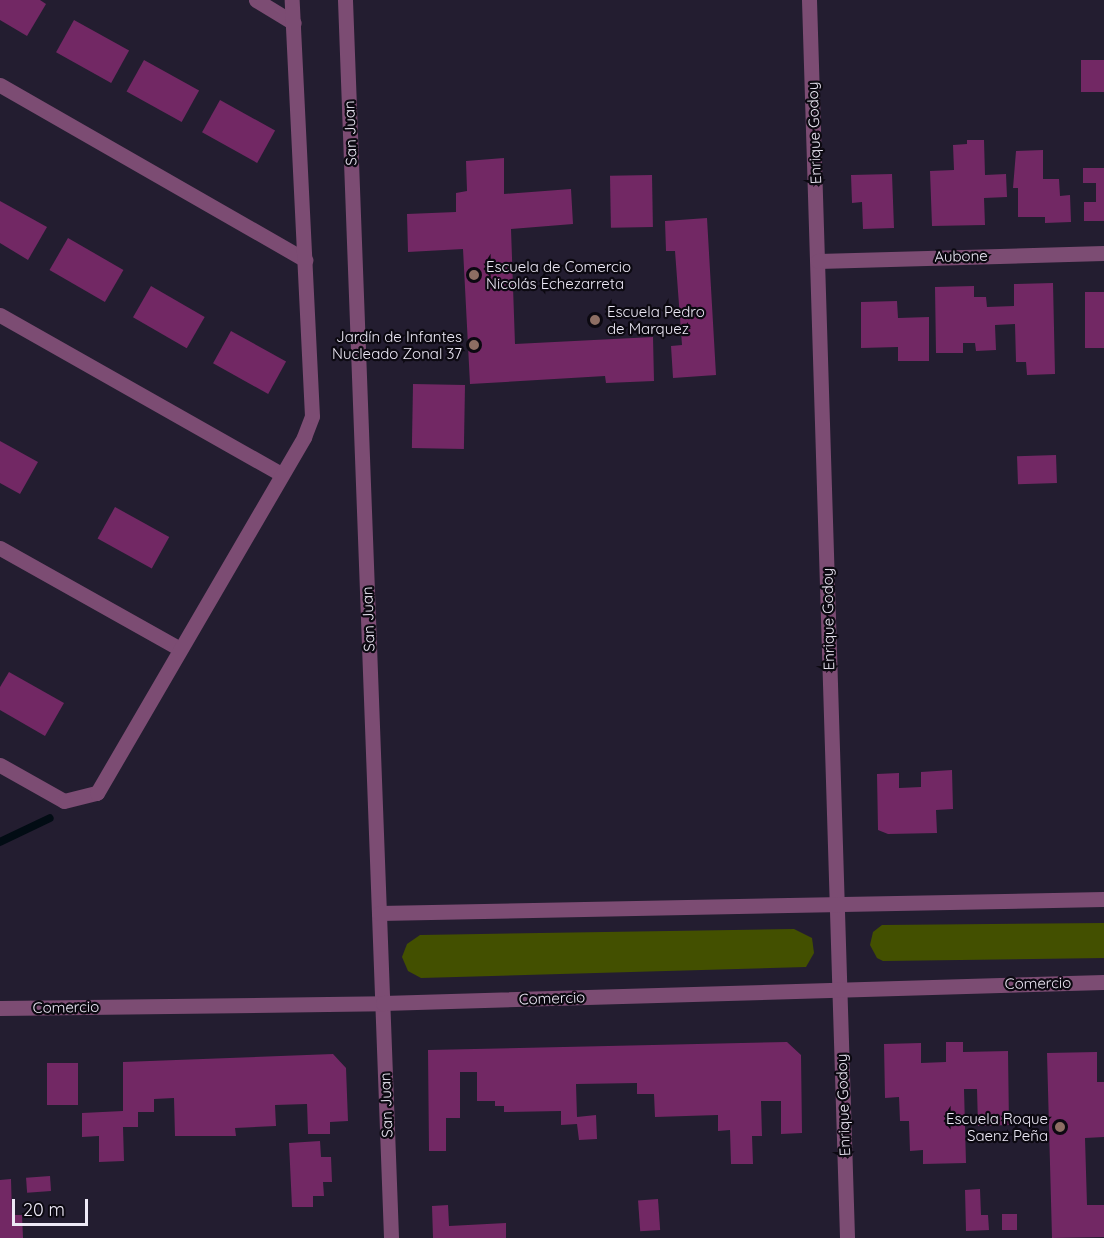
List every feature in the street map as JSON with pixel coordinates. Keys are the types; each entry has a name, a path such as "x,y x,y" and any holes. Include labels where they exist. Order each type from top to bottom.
{"street":[{"path":"256,0 294,23"},
{"path":"0,765 64,801 97,793 280,474 304,437 312,416 292,0"},
{"name":"San Juan","path":"345,0 391,1238"},
{"name":"Enrique Godoy","path":"809,0 847,1238"},
{"path":"0,85 305,260"},
{"name":"Aubone","path":"818,261 1104,253"},
{"path":"0,315 280,474"},
{"path":"0,548 180,649"},
{"path":"379,913 1104,899"},
{"name":"Comercio","path":"0,1008 383,1003 1104,982"}],"green space":[{"path":"1104,923 1104,958 883,961 877,958 870,945 873,932 882,925"},
{"path":"794,929 812,938 814,953 806,967 421,978 408,971 402,957 407,944 420,935"}],"building":[{"path":"0,0 40,0 46,4 27,36 0,20"},
{"path":"74,20 129,51 111,83 56,52"},
{"path":"144,60 199,91 182,122 127,91"},
{"path":"1081,60 1104,60 1104,92 1081,92"},
{"path":"220,100 275,131 257,163 202,132"},
{"path":"967,140 984,140 985,175 1006,174 1007,197 984,198 985,225 932,226 930,171 954,170 953,145 967,144"},
{"path":"1043,150 1043,179 1059,179 1060,196 1070,195 1071,222 1045,223 1045,217 1018,217 1018,188 1013,188 1016,151"},
{"path":"504,158 504,194 571,189 573,224 511,229 515,344 653,337 654,381 606,383 605,376 470,384 463,249 408,252 407,214 456,212 456,193 467,191 466,161"},
{"path":"1083,168 1104,168 1104,221 1084,221 1084,202 1096,202 1096,183 1083,183"},
{"path":"892,174 894,228 863,229 862,202 852,203 851,175"},
{"path":"652,175 653,227 611,228 610,176"},
{"path":"0,201 47,227 28,260 0,243"},
{"path":"707,218 716,375 673,378 671,346 682,345 675,251 666,251 665,221"},
{"path":"68,238 123,270 105,302 50,270"},
{"path":"1053,283 1055,374 1027,375 1026,362 1016,362 1015,324 995,325 996,350 976,351 975,343 963,343 963,353 936,353 935,287 974,286 974,297 986,297 987,307 1014,306 1014,284"},
{"path":"151,286 205,317 187,348 133,317"},
{"path":"1085,292 1104,292 1104,348 1085,348"},
{"path":"897,301 898,318 929,317 929,361 898,361 898,347 861,348 861,302"},
{"path":"231,331 286,362 268,394 213,363"},
{"path":"413,384 465,385 464,449 412,448"},
{"path":"0,441 38,462 20,494 0,483"},
{"path":"1056,455 1057,483 1018,484 1017,456"},
{"path":"115,507 169,537 152,569 98,538"},
{"path":"9,672 64,703 45,736 0,710 0,687"},
{"path":"952,770 953,809 936,810 937,833 888,834 878,830 877,774 899,773 899,788 921,787 921,772"},
{"path":"787,1042 801,1055 802,1133 781,1134 781,1101 761,1101 762,1136 752,1136 753,1164 731,1164 730,1130 718,1131 718,1115 655,1117 654,1094 637,1094 637,1083 576,1084 577,1117 596,1115 597,1139 579,1140 577,1124 561,1125 561,1111 504,1112 504,1106 495,1106 495,1101 477,1101 477,1072 460,1072 460,1118 446,1118 446,1151 429,1151 428,1050"},
{"path":"946,1042 963,1042 963,1052 1008,1051 1009,1125 978,1126 977,1089 964,1089 966,1163 923,1164 923,1150 910,1151 909,1121 900,1121 899,1097 885,1098 884,1044 921,1043 921,1063 946,1062"},
{"path":"1097,1052 1097,1082 1104,1082 1104,1137 1085,1138 1087,1205 1104,1205 1104,1237 1052,1238 1047,1053"},
{"path":"333,1054 346,1068 348,1121 330,1122 330,1134 308,1134 307,1104 275,1105 276,1126 235,1128 236,1136 175,1136 174,1098 154,1099 154,1112 138,1112 138,1127 123,1127 124,1161 99,1162 99,1136 82,1137 82,1113 123,1111 123,1062"},
{"path":"47,1063 78,1063 78,1105 47,1105"},
{"path":"320,1141 321,1157 331,1157 332,1182 323,1182 324,1196 313,1196 313,1207 292,1207 289,1143"},
{"path":"50,1176 51,1191 27,1193 26,1178"},
{"path":"11,1179 12,1215 22,1215 23,1238 0,1238 0,1180"},
{"path":"980,1189 981,1215 988,1215 989,1230 966,1231 965,1190"},
{"path":"658,1199 660,1230 640,1231 638,1200"},
{"path":"448,1205 449,1226 506,1223 506,1238 433,1238 432,1206"},
{"path":"1002,1214 1017,1214 1017,1230 1002,1230"}],"waterway":[{"path":"0,842 50,818"}],"place":[{"name":"Escuela de Comercio Nicolás Echezarreta","path":"474,275"},
{"name":"Escuela Pedro de Marquez","path":"595,320"},
{"name":"Jardín de Infantes Nucleado Zonal 37","path":"474,345"},
{"name":"Escuela Roque Saenz Peña","path":"1060,1127"}]}
